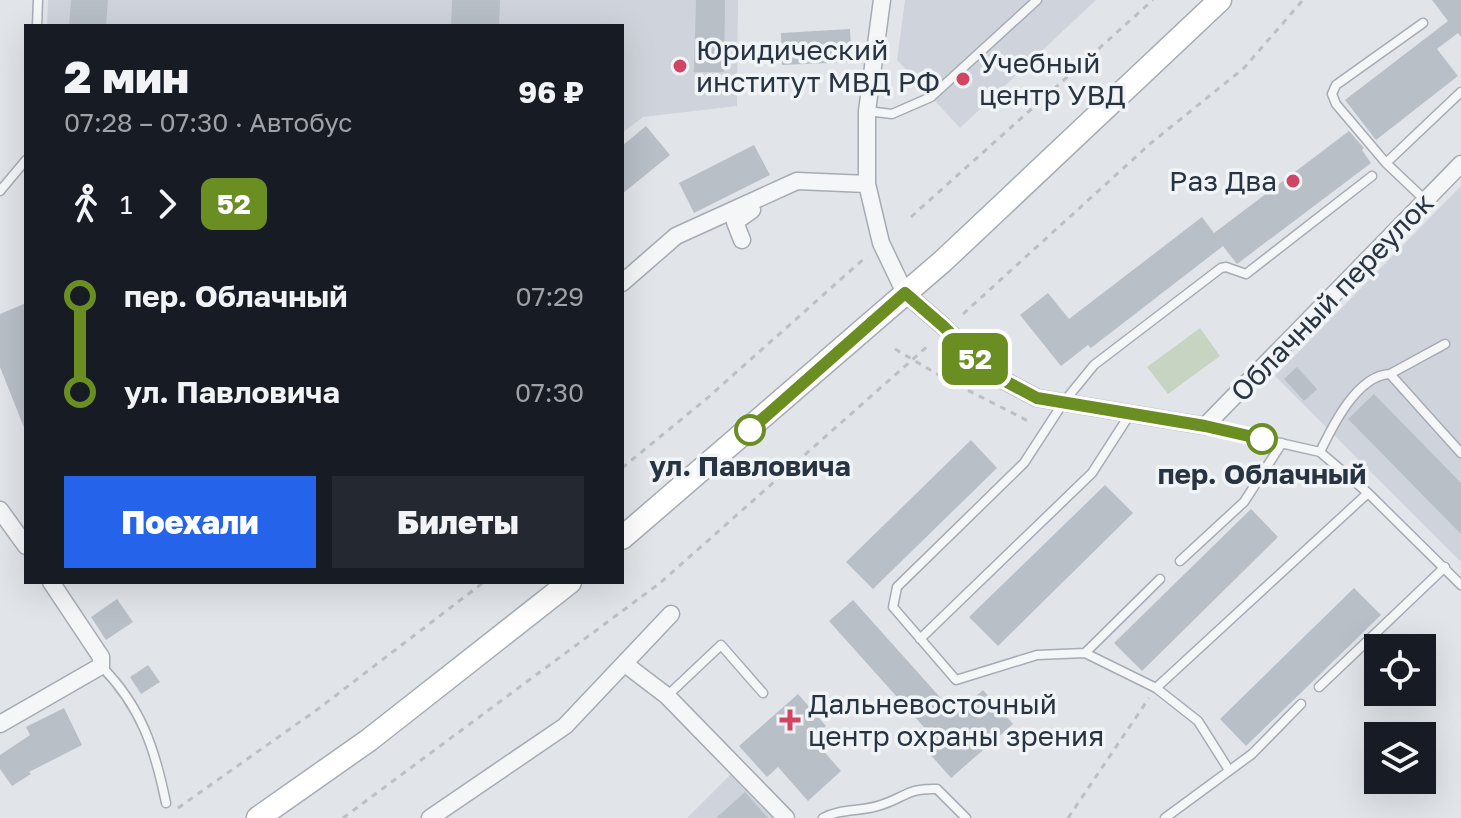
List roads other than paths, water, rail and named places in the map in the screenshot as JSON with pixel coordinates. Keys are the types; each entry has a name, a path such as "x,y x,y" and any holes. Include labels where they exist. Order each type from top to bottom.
{"main road":[{"path":"624,536 943,261 1220,0"},
{"path":"258,818 369,740 567,584"}],"street":[{"path":"882,0 867,111 867,184 878,233 905,293 992,374 1037,398 1205,426"},
{"name":"Облачный переулок","path":"1205,426 1461,164"},
{"path":"624,281 676,236 797,181 867,184"},
{"path":"742,240 735,222 797,181"},
{"path":"0,510 24,543"},
{"path":"0,724 101,666 101,657 52,584"},
{"path":"430,818 565,726 671,614"},
{"path":"625,664 667,696 786,818"}],"lane":[{"path":"37,24 38,0"},
{"path":"867,111 892,114 931,97 1037,0"},
{"path":"1423,23 1336,85 1332,94 1336,104 1386,163 1426,200"},
{"path":"1386,163 1461,92"},
{"path":"0,191 24,162"},
{"path":"1229,770 1198,721 1156,688 1085,653 1037,655 956,680 893,607 897,587 1024,463 1063,403 1094,365 1221,268 1246,274 1372,176"},
{"path":"1320,452 1339,413 1371,381 1445,344"},
{"path":"1390,374 1461,453"},
{"path":"920,639 1092,473 1130,414"},
{"path":"1205,426 1320,452 1368,493 1461,585"},
{"path":"1180,561 1244,502 1282,443"},
{"path":"1156,688 1368,493"},
{"path":"1319,687 1445,567"},
{"path":"1085,653 1160,579"},
{"path":"667,696 721,645 763,693"},
{"path":"101,666 118,683 137,713 156,755 166,803"},
{"path":"1165,818 1252,754 1301,704"},
{"path":"823,818 834,812 880,806 916,789 937,789 966,818"}],"place":[{"name":"Юридический институт МВД РФ","path":"680,66"},
{"name":"Учебный центр УВД","path":"963,79"},
{"name":"Раз Два","path":"1293,181"},
{"name":"ул. Павловича","path":"750,430"},
{"name":"пер. Облачный","path":"1262,439"},
{"name":"Дальневосточный центр охраны зрения","path":"790,720"}]}
